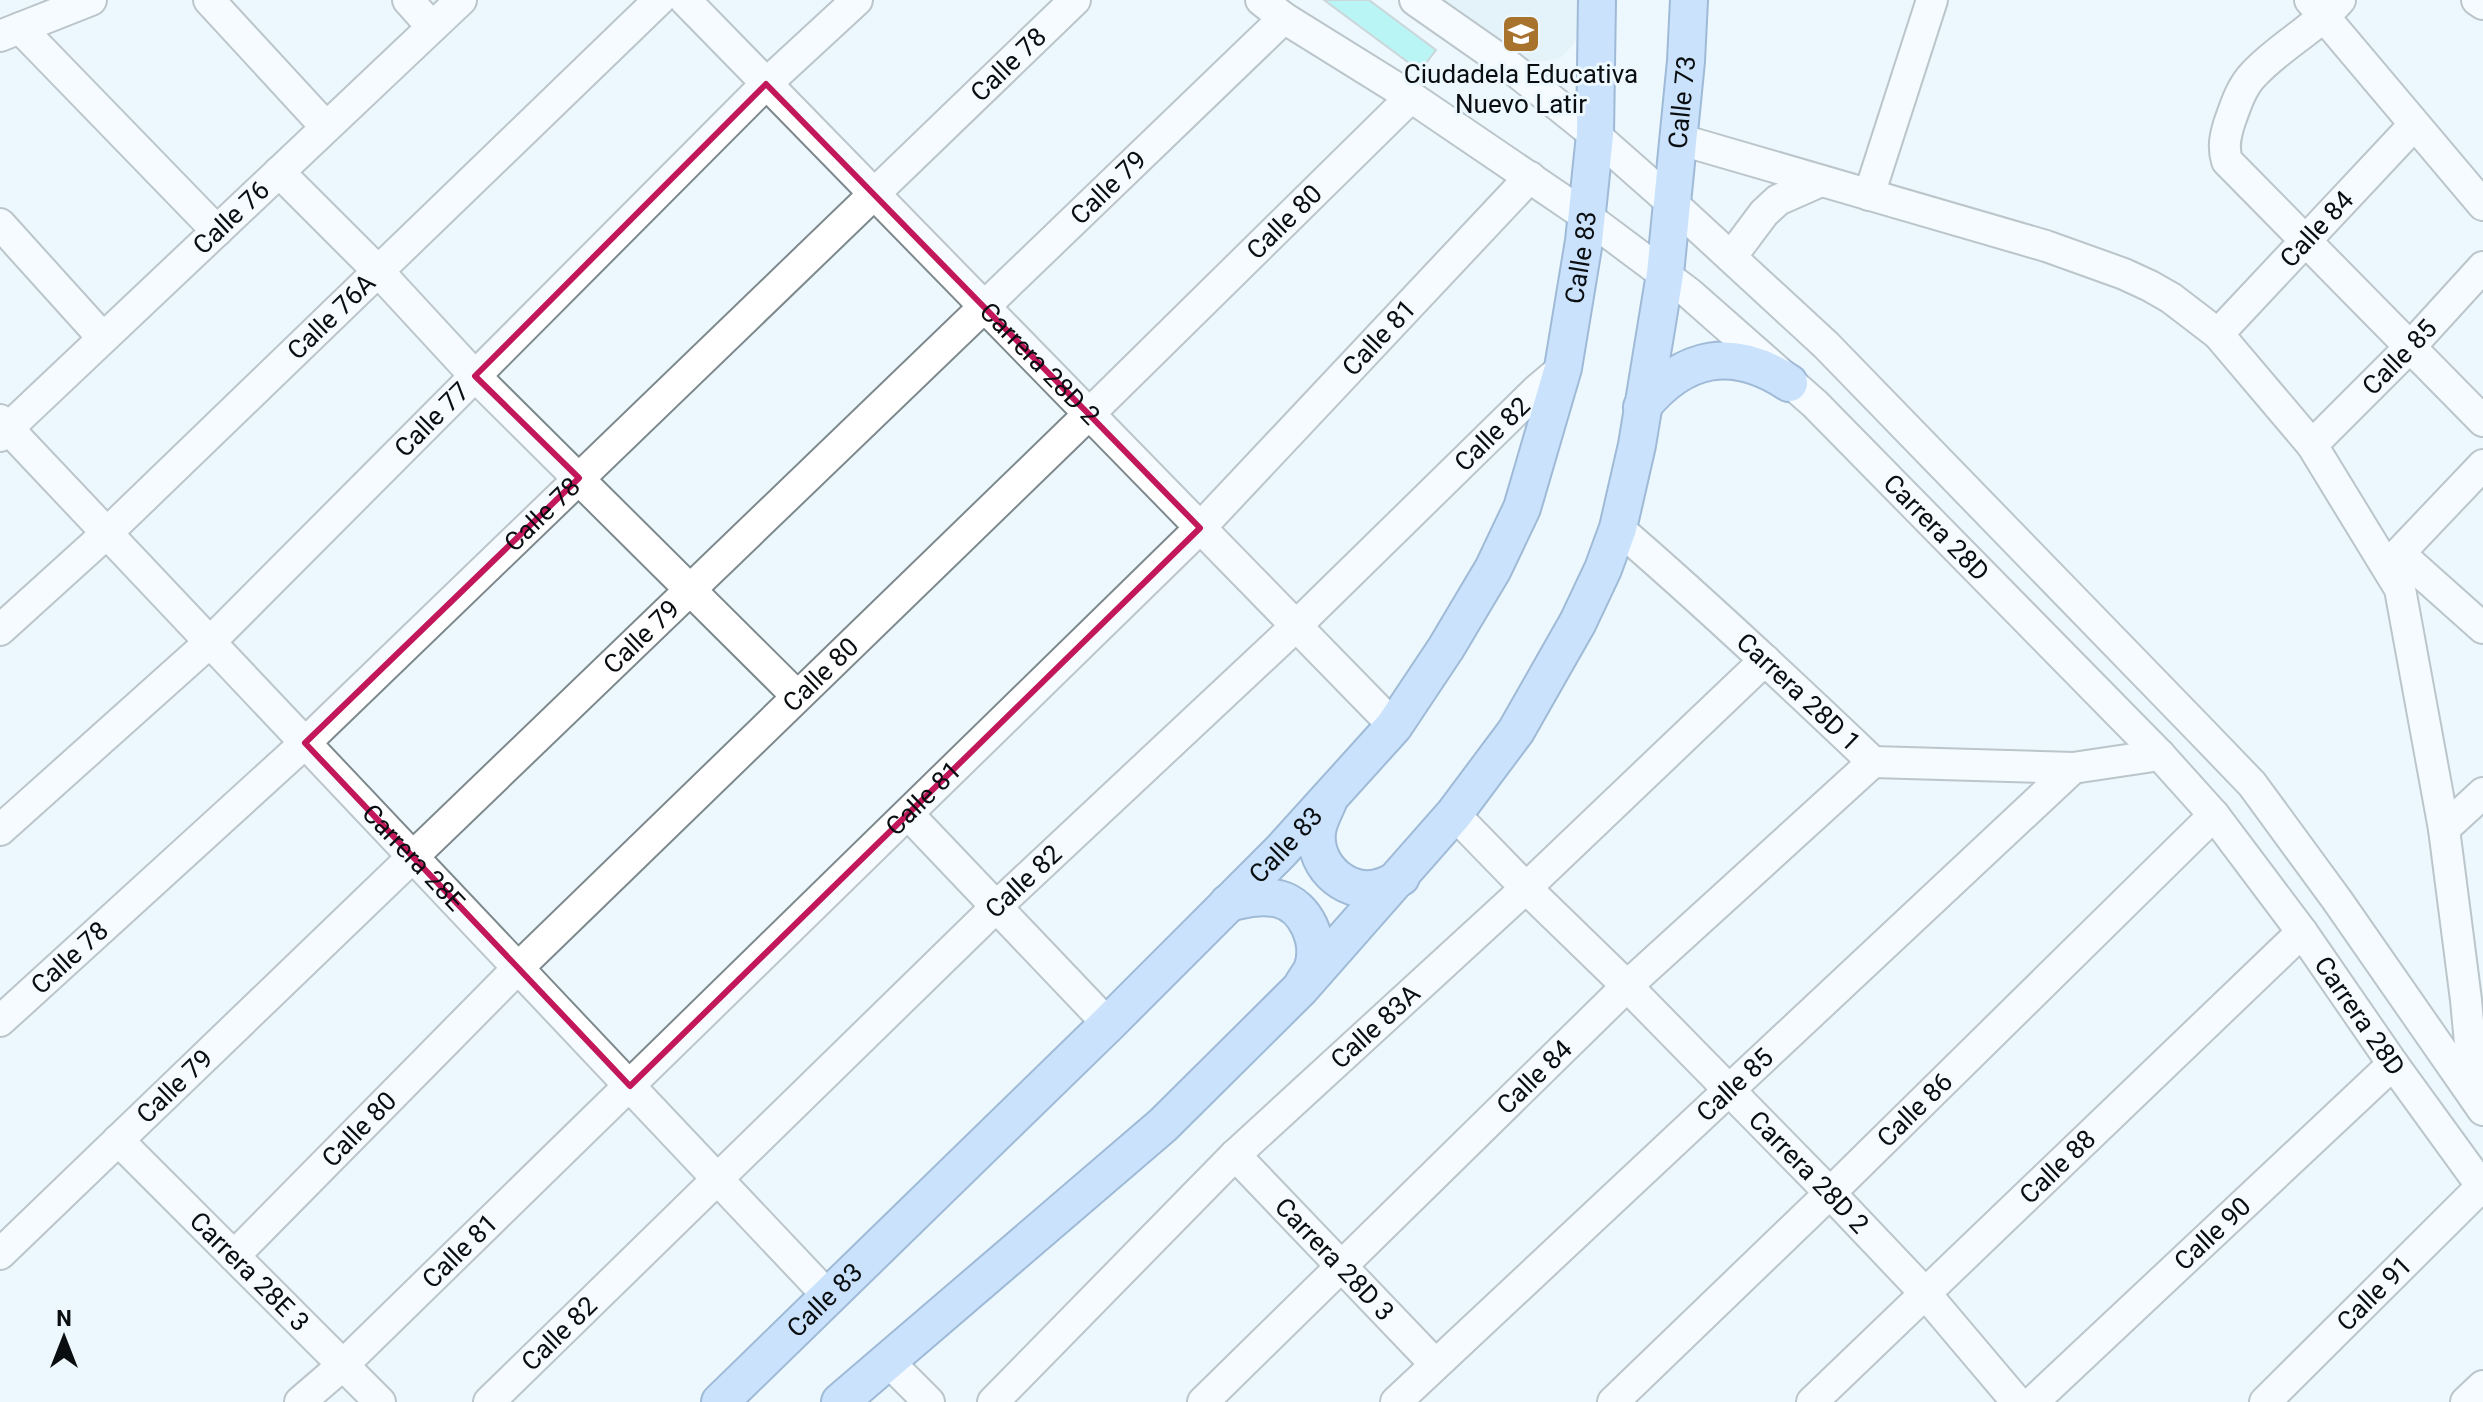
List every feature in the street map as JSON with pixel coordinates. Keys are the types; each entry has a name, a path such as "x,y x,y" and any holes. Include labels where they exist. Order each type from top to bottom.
{"main road":[{"path":"1595,135 1597,0"},
{"name":"Calle 73","path":"1672,203 1689,0"},
{"name":"Calle 83","path":"720,1402 1281,851 1394,726 1475,601 1522,508 1563,368 1595,135"},
{"path":"840,1402 1163,1125 1300,989 1401,877 1454,814 1516,731 1553,670 1603,569 1618,528 1637,445 1665,274 1672,203"},
{"path":"1642,407 1658,388 1678,373 1700,364 1723,360 1769,370 1789,383"},
{"path":"1332,793 1317,831 1318,851 1327,870 1343,883 1363,889 1383,887 1401,877"},
{"path":"1228,903 1254,897 1281,899 1304,915 1315,940 1313,967 1300,989"}],"street":[{"path":"91,0 10,32 217,231"},
{"path":"209,0 326,127"},
{"path":"408,0 432,27"},
{"name":"Calle 76","path":"3,428 103,338 461,0"},
{"name":"Calle 76A","path":"0,630 107,533 659,0"},
{"name":"Carrera 28D 2","path":"685,0 1394,726"},
{"name":"Calle 77","path":"0,830 210,642 766,84 857,0"},
{"name":"Calle 78","path":"0,1021 305,743 1075,0"},
{"name":"Carrera 28D","path":"1415,0 1508,65 1595,135 1834,353 2252,784 2479,1104"},
{"path":"1869,195 1932,0"},
{"path":"2477,0 2483,4"},
{"path":"2483,205 2414,125 2325,6 2254,74 2242,91 2225,137 2227,161 2483,421"},
{"name":"Carrera 28D","path":"1272,9 1411,97 1586,216 1665,274 1815,404 2160,755 2214,815 2302,932 2482,1187"},
{"name":"Calle 79","path":"0,1254 984,307 1272,9"},
{"name":"Calle 80","path":"234,1256 518,968 1411,97"},
{"name":"Calle 84","path":"2218,334 2414,125"},
{"name":"Carrera 28D","path":"1678,139 2046,246 2124,274 2171,298 2218,334 2312,445 2394,560 2474,992 2479,1104"},
{"path":"279,172 378,271 475,376 797,696"},
{"name":"Calle 81","path":"300,1402 343,1365 1200,528 1530,177"},
{"path":"1731,257 1764,213 1778,200 1821,181"},
{"path":"0,224 103,338"},
{"name":"Calle 85","path":"2312,445 2411,346 2483,267"},
{"name":"Calle 82","path":"489,1402 996,907 1296,626 1563,368"},
{"name":"Carrera 28E","path":"3,428 107,533 828,1296"},
{"path":"2483,465 2394,560 2483,628"},
{"name":"Carrera 28D 1","path":"1618,528 1873,762 2073,768 2160,755"},
{"name":"Calle 83A","path":"993,1402 1235,1155 1526,888 1765,660"},
{"name":"Calle 84","path":"1203,1402 1627,986 1873,762"},
{"name":"Calle 85","path":"1396,1402 2073,768"},
{"path":"2444,829 2483,793"},
{"path":"908,814 1108,1024"},
{"name":"Carrera 28D 2","path":"1454,814 1830,1193 1924,1292 2017,1402"},
{"name":"Calle 86","path":"1613,1402 2214,815"},
{"name":"Calle 88","path":"1812,1402 2302,932"},
{"name":"Calle 90","path":"2033,1402 2393,1064"},
{"name":"Carrera 28E 3","path":"118,1140 380,1402"},
{"name":"Carrera 28D 3","path":"1235,1155 1435,1364"},
{"name":"Calle 91","path":"2265,1402 2482,1187"},
{"path":"888,1361 929,1402"},
{"path":"2466,1402 2483,1386"}],"highlighted area":[{"path":"766,84 1200,528 630,1086 305,743 579,478 475,376"}],"shaded area":[{"name":"Ciudadela Educativa Nuevo Latir","path":"1415,0 1591,0 1585,22 1573,45 1560,58 1528,65"}],"building":[{"path":"1324,0 1369,0 1436,50 1420,71"}],"place":[{"name":"Ciudadela Educativa Nuevo Latir","path":"1521,34"}]}
